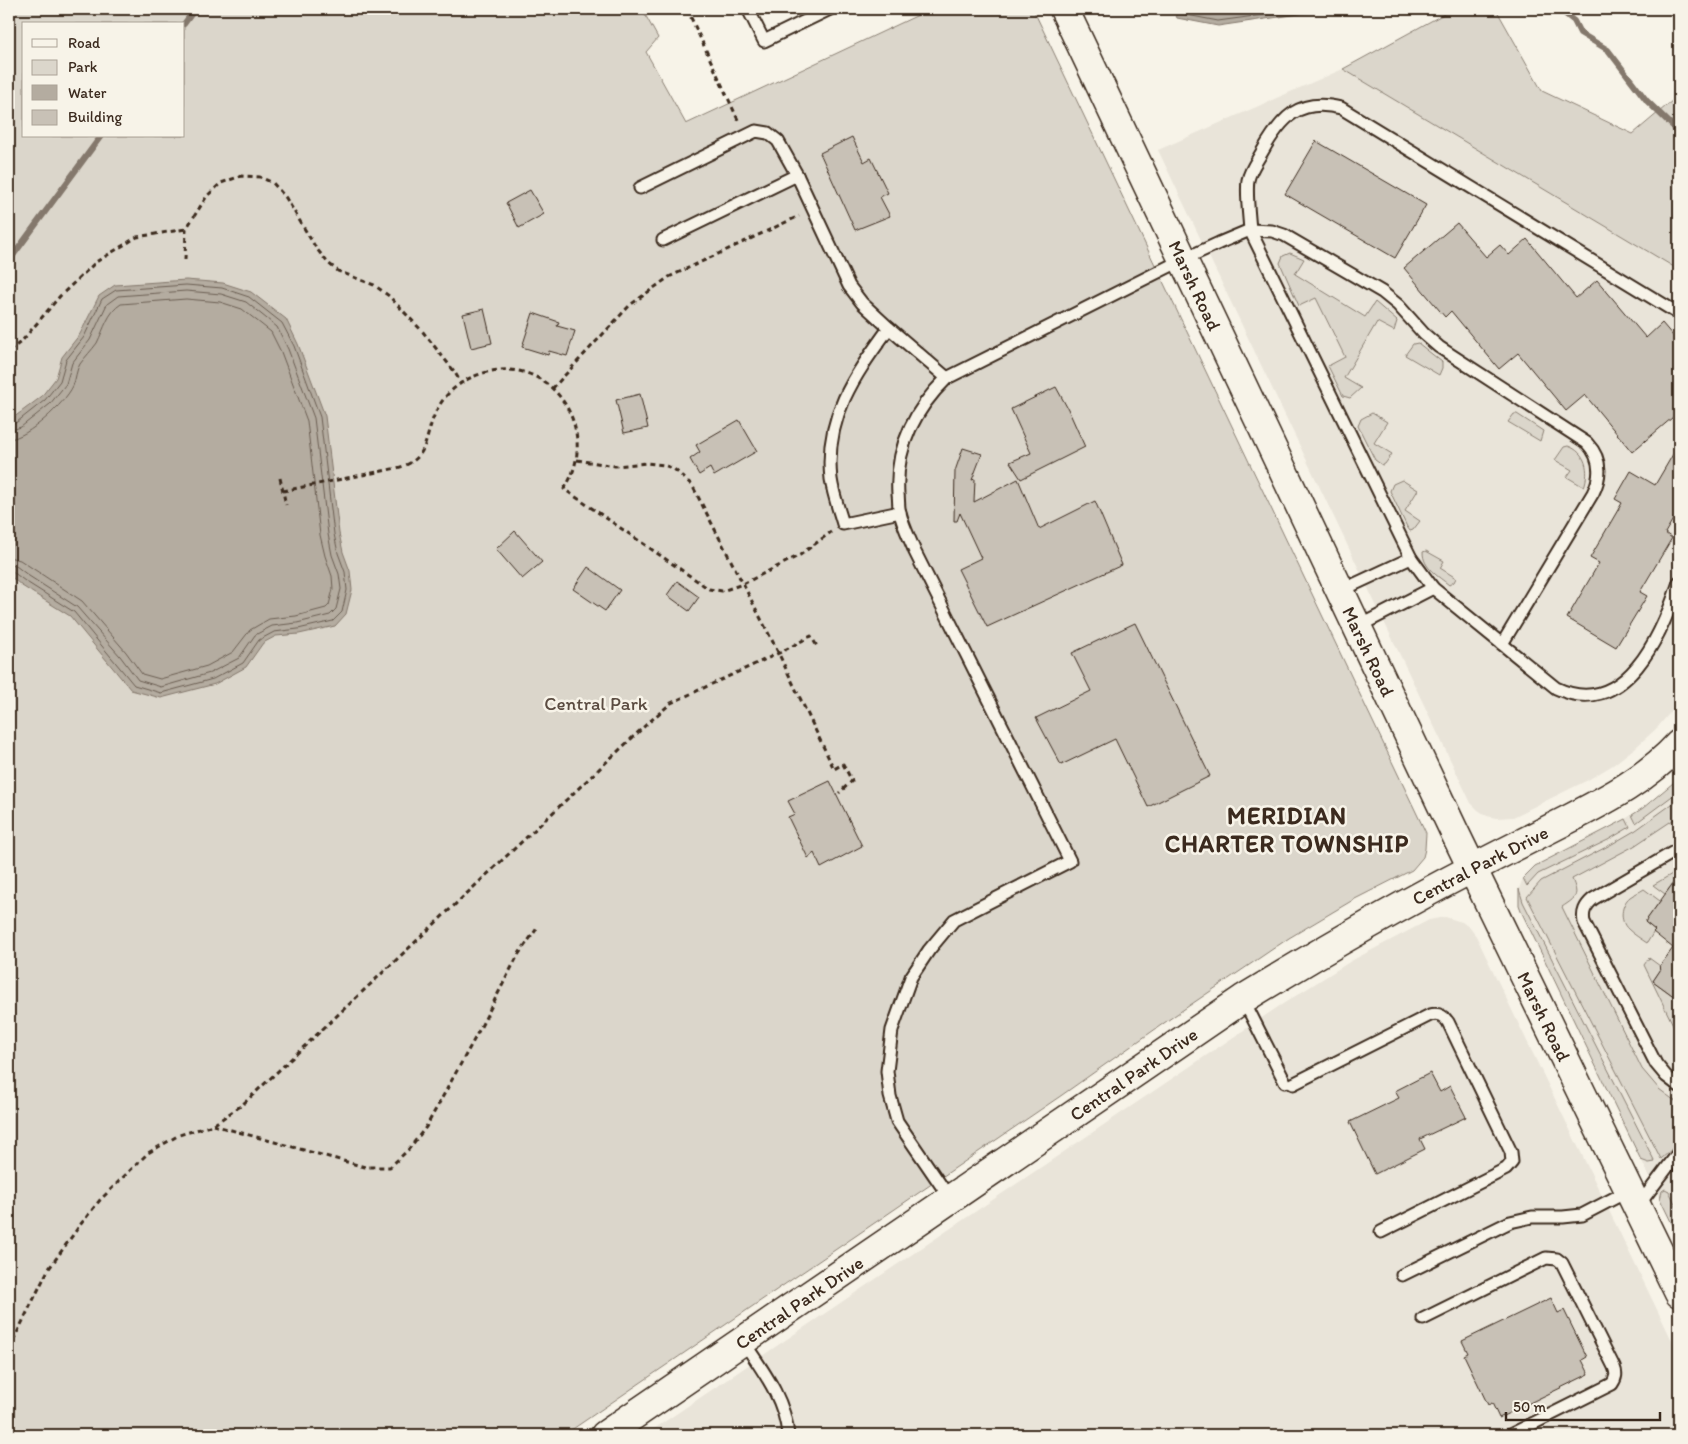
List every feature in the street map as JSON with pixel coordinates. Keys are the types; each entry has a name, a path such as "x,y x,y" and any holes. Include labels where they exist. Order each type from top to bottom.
{"main road":[{"name":"Marsh Road","path":"1064,9 1472,868 1679,1293"},
{"name":"Central Park Drive","path":"605,1435 1243,999 1331,945 1472,868 1603,802 1655,767 1679,744"}],"lane":[{"path":"748,9 764,41 830,9"},
{"path":"1678,589 1646,654 1623,682 1604,693 1574,695 1556,688 1433,588 1411,558 1250,230 1248,181 1250,174 1272,134 1279,124 1289,116 1300,109 1313,106 1341,108 1679,314"},
{"path":"640,188 756,131 768,134 778,141 797,175 848,286 862,303 947,378"},
{"path":"663,240 797,175"},
{"path":"950,1200 897,1121 890,1096 888,1071 892,1030 911,977 929,950 954,920 1070,861 915,552 900,512 897,475 904,441 918,411 935,390 947,378 1182,260 1250,230 1272,231 1284,235 1382,292 1398,305 1424,334 1439,347 1587,443 1599,462 1600,473 1598,483 1502,644"},
{"path":"889,328 861,366 844,396 831,440 831,480 843,524 900,512"},
{"path":"1340,591 1411,558"},
{"path":"1357,627 1433,588"},
{"path":"1678,1083 1666,1076 1656,1064 1584,922 1583,916 1587,904 1679,849"},
{"path":"1243,999 1289,1083 1430,1015 1440,1014 1448,1022 1511,1152 1512,1162 1506,1169 1381,1232"},
{"path":"1402,1275 1510,1222 1532,1217 1582,1215 1634,1199 1679,1152"},
{"path":"1423,1319 1546,1258 1557,1259 1562,1262 1614,1367 1616,1379 1612,1384 1510,1435"},
{"path":"743,1341 779,1400 787,1424 788,1435"}],"path":[{"path":"687,9 746,136"},
{"path":"185,260 186,229 207,196 221,183 241,176 260,178 273,183 286,198 316,248 328,263 338,271 374,285 390,296 437,350 461,383"},
{"path":"552,389 623,312 650,289 669,277 813,209"},
{"path":"9,352 22,341 60,296 96,262 137,237 186,229"},
{"path":"283,491 397,468 414,462 425,447 433,418 452,389 480,374 507,370 534,377 552,389 570,412 578,438 577,460 564,490 709,589 722,591 744,584 800,556 843,524"},
{"path":"577,460 615,466 647,463 664,466 679,473 692,485 779,653 834,769 843,764 852,782 840,793"},
{"path":"280,478 286,505"},
{"path":"9,1349 48,1270 80,1224 100,1200 148,1153 179,1135 213,1125 242,1105 261,1085 671,703 779,653 811,636 818,648"},
{"path":"213,1125 365,1167 390,1167 408,1150 426,1127 518,954 538,927"}],"shaded area":[{"path":"1343,69 1679,269 1679,702 1657,728 1613,765 1588,780 1513,817 1496,818 1487,816 1471,803 1158,150"},
{"path":"1679,778 1679,1238 1522,913 1519,889 1523,878 1535,866 1615,825 1643,808"},
{"path":"1445,917 1462,922 1476,936 1679,1355 1679,1435 645,1435 1278,1007 1351,961 1429,920"}],"green space":[{"name":"Central Park","path":"9,9 642,9 658,38 646,52 686,124 931,9 1033,9 1426,833 1423,857 1412,870 1353,900 1289,938 564,1435 9,1435"},
{"path":"1453,9 1496,9 1542,91 1633,134 1679,95 1679,270 1343,69"},
{"path":"1290,253 1304,259 1295,274 1365,317 1375,302 1397,321 1394,331 1377,322 1344,378 1361,388 1350,398 1343,396 1328,366 1345,357 1316,298 1299,306 1280,263 1283,256"},
{"path":"1418,343 1442,362 1439,375 1405,355 1413,344"},
{"path":"1372,413 1387,422 1374,443 1392,454 1385,464 1382,465 1375,460 1358,426 1361,419"},
{"path":"1514,414 1517,414 1543,431 1540,441 1508,422"},
{"path":"1568,446 1583,457 1587,475 1584,487 1567,477 1572,470 1555,460 1564,447"},
{"path":"1402,480 1418,490 1405,511 1420,521 1410,531 1390,491 1393,484"},
{"path":"1426,551 1444,561 1440,568 1456,578 1454,582 1449,585 1428,567 1423,552"},
{"path":"1679,778 1679,791 1636,823 1632,815"},
{"path":"1679,799 1679,815 1676,818 1634,846 1572,879 1576,889 1575,896 1562,907 1642,1069 1659,1089 1679,1104 1679,1135 1674,1146 1661,1159 1527,897 1541,881 1636,830"},
{"path":"1626,819 1630,827 1608,840 1538,874 1527,886 1523,878 1535,866"},
{"path":"1679,870 1679,875 1665,894 1653,885"},
{"path":"1519,889 1523,902 1655,1162 1649,1163 1641,1160 1522,913 1519,905"},
{"path":"1644,889 1660,901 1645,922 1655,930 1647,943 1625,926 1622,917 1623,908 1627,900"},
{"path":"1649,958 1660,966 1661,969 1653,981 1679,1000 1679,1037 1644,965"},
{"path":"1665,1189 1669,1191 1679,1212 1679,1238 1660,1199 1662,1191"}],"water":[{"path":"1173,9 1333,9 1218,26 1177,18"},
{"path":"186,280 223,283 251,292 286,319 298,344 325,416 339,533 350,571 352,590 346,614 335,626 299,634 276,636 263,643 246,667 215,684 161,698 131,690 70,616 22,586 9,575 9,421 41,397 56,378 62,357 80,334 99,296 115,285"}],"building":[{"path":"852,137 864,162 871,158 888,193 880,197 890,216 855,230 820,153"},
{"path":"1316,141 1426,205 1395,258 1285,194"},
{"path":"530,190 544,214 519,228 506,203"},
{"path":"1457,223 1486,257 1500,245 1509,255 1527,239 1576,298 1597,280 1646,338 1662,323 1679,343 1679,412 1632,452 1585,395 1566,411 1518,353 1499,369 1451,311 1445,317 1404,268"},
{"path":"484,309 492,343 471,348 463,314"},
{"path":"533,313 559,322 557,326 575,331 567,356 549,351 548,355 522,347"},
{"path":"1056,387 1085,447 1021,479 1010,462 1031,453 1011,409"},
{"path":"640,394 648,428 624,433 616,400"},
{"path":"739,420 757,451 714,476 710,468 699,475 690,459 700,452 696,445"},
{"path":"1679,444 1679,509 1665,533 1672,538 1640,592 1647,596 1616,647 1567,618 1599,563 1590,558 1622,503 1615,499 1631,471 1655,485"},
{"path":"963,448 982,454 972,480 975,479 974,502 1018,479 1039,529 1095,501 1122,565 987,627 958,569 981,558 960,513 957,521 954,521 955,471"},
{"path":"515,531 542,562 522,579 496,549"},
{"path":"588,567 620,590 605,611 573,589"},
{"path":"677,581 699,597 689,611 667,595"},
{"path":"1135,623 1210,776 1148,807 1115,739 1061,765 1036,718 1091,691 1072,653"},
{"path":"830,781 862,846 821,868 814,853 808,858 788,817 795,814 788,801"},
{"path":"1679,875 1679,1000 1653,981 1661,969 1659,967 1673,948 1653,932 1655,930 1645,922"},
{"path":"1430,1073 1440,1092 1450,1086 1466,1117 1420,1139 1425,1149 1375,1174 1350,1122 1399,1098 1395,1091"},
{"path":"1551,1298 1558,1313 1564,1310 1587,1357 1582,1360 1589,1374 1499,1418 1492,1403 1488,1405 1464,1355 1468,1353 1462,1341"}],"waterway":[{"path":"185,23 195,9"},
{"path":"1559,9 1574,21 1580,33 1608,50 1647,101 1679,132"},
{"path":"9,261 100,138"}],"district":[{"name":"MERIDIAN CHARTER TOWNSHIP","path":"1287,829"}]}
